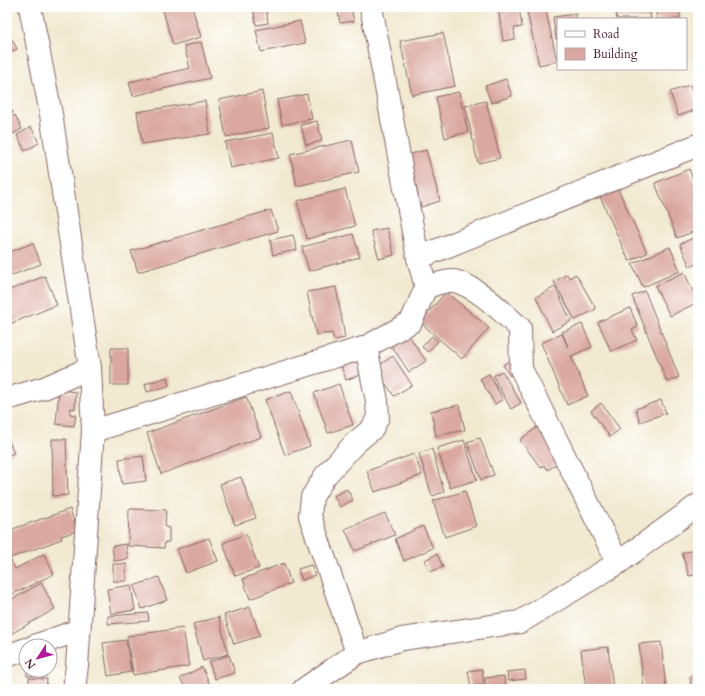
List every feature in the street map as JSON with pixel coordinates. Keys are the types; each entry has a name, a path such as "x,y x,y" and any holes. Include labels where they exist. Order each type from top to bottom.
{"street":[{"path":"30,7 51,114 90,368 93,431 74,689"},
{"path":"93,431 366,347 411,322 426,287 418,258 371,7"},
{"path":"418,258 698,145"},
{"path":"426,287 453,281 472,289 520,328 521,368 618,563"},
{"path":"357,653 310,516 312,497 325,476 355,443 372,429 378,417 377,401 366,347"},
{"path":"7,399 44,388 90,368"},
{"path":"304,689 357,653 402,639 520,622 618,563 698,505"},
{"path":"56,638 79,630"},
{"path":"7,656 18,652"}],"building":[{"path":"162,7 192,7 201,37 173,45"},
{"path":"253,7 266,7 268,23 256,25"},
{"path":"337,7 351,7 354,21 340,23"},
{"path":"498,7 519,7 522,27 514,28 515,39 503,41"},
{"path":"526,7 545,7 557,61 539,65"},
{"path":"615,7 649,7 651,18 617,18"},
{"path":"657,7 680,7 680,18 656,18"},
{"path":"576,14 576,18 557,18 556,39 553,17"},
{"path":"300,21 305,43 261,52 256,30"},
{"path":"7,32 17,49 7,54"},
{"path":"443,33 455,86 412,95 400,41"},
{"path":"201,42 210,78 133,96 129,82 190,68 184,46"},
{"path":"506,79 512,96 491,103 485,86"},
{"path":"690,85 698,109 678,116 670,92"},
{"path":"262,91 269,128 226,137 219,100"},
{"path":"459,92 468,132 445,138 436,97"},
{"path":"307,94 312,119 282,125 277,100"},
{"path":"205,101 210,134 142,144 137,112"},
{"path":"486,101 500,158 478,163 465,106"},
{"path":"7,102 13,113 7,116"},
{"path":"15,115 22,129 7,137 7,120"},
{"path":"317,121 322,141 306,145 301,125"},
{"path":"31,127 39,143 25,151 17,135"},
{"path":"273,133 279,158 230,168 225,142"},
{"path":"352,140 359,172 297,186 290,154"},
{"path":"426,150 440,201 421,207 407,155"},
{"path":"689,169 698,192 698,230 677,238 655,183"},
{"path":"615,182 647,253 629,261 597,190"},
{"path":"345,189 355,226 307,239 297,201"},
{"path":"271,210 278,231 138,272 131,251"},
{"path":"387,228 394,255 379,259 371,231"},
{"path":"353,234 360,257 309,271 302,247"},
{"path":"293,235 297,250 273,255 270,240"},
{"path":"698,236 698,263 690,267 680,244"},
{"path":"33,243 41,264 7,277 7,253"},
{"path":"670,247 680,271 643,287 632,264"},
{"path":"684,272 698,302 670,316 655,286"},
{"path":"567,274 569,278 576,274 596,309 575,320 554,282"},
{"path":"45,276 57,305 7,325 7,291"},
{"path":"336,287 345,338 334,340 332,333 316,335 307,292"},
{"path":"555,287 571,321 552,331 536,297"},
{"path":"645,291 679,377 667,382 632,296"},
{"path":"446,292 489,328 462,359 420,322"},
{"path":"630,308 638,327 632,330 637,340 611,351 598,322"},
{"path":"582,324 592,347 571,356 588,396 567,405 541,343 562,334 568,347 562,332"},
{"path":"407,333 426,361 409,372 390,344"},
{"path":"432,336 438,341 428,352 422,347"},
{"path":"111,348 128,348 128,385 111,385"},
{"path":"358,353 365,373 346,380 339,360"},
{"path":"523,353 529,364 510,376 503,365"},
{"path":"393,356 412,385 394,396 375,368"},
{"path":"502,371 521,403 511,409 493,376"},
{"path":"489,374 503,399 495,404 480,379"},
{"path":"167,377 169,386 147,392 145,384"},
{"path":"339,384 353,425 328,433 314,393"},
{"path":"59,390 76,392 75,409 71,408 70,414 76,415 74,426 56,424"},
{"path":"291,391 310,446 285,455 265,400"},
{"path":"246,397 261,437 161,474 147,433"},
{"path":"661,400 666,413 640,422 636,409"},
{"path":"601,403 620,429 610,437 591,411"},
{"path":"459,405 465,430 436,436 431,411"},
{"path":"540,425 558,463 548,470 544,465 541,468 520,440"},
{"path":"7,436 14,453 7,456"},
{"path":"480,438 494,475 481,480 467,442"},
{"path":"52,439 66,439 68,495 53,496"},
{"path":"464,440 477,480 450,488 437,448"},
{"path":"432,449 444,492 432,496 419,453"},
{"path":"414,454 422,475 375,492 367,471"},
{"path":"143,456 146,481 122,484 119,459"},
{"path":"241,477 256,518 235,525 220,484"},
{"path":"347,489 353,500 340,507 334,496"},
{"path":"465,491 476,526 445,537 433,501"},
{"path":"70,509 77,531 61,536 62,539 10,558 15,569 44,554 54,574 11,595 7,587 7,531"},
{"path":"129,509 166,510 165,527 169,528 169,542 165,542 164,548 128,546"},
{"path":"385,513 395,535 355,551 345,529"},
{"path":"423,526 433,548 404,561 395,539"},
{"path":"246,534 259,568 235,576 223,543"},
{"path":"209,538 218,561 186,573 177,549"},
{"path":"126,544 128,559 114,561 112,546"},
{"path":"698,549 698,574 689,576 682,553"},
{"path":"437,554 443,567 430,572 425,560"},
{"path":"284,563 291,583 250,599 243,579"},
{"path":"113,564 126,564 126,581 113,581"},
{"path":"311,565 315,575 302,580 298,569"},
{"path":"159,577 167,600 142,609 134,586"},
{"path":"41,583 55,609 7,636 7,602"},
{"path":"131,585 135,610 111,614 107,589"},
{"path":"250,607 260,636 234,644 224,615"},
{"path":"148,613 149,621 108,624 108,616"},
{"path":"219,617 228,654 203,661 193,624"},
{"path":"183,628 189,666 133,675 127,636"},
{"path":"126,640 131,672 108,676 103,643"},
{"path":"661,642 666,689 644,689 639,644"},
{"path":"608,647 613,689 586,689 581,650"},
{"path":"229,655 235,673 215,679 209,662"},
{"path":"202,667 212,689 186,689 180,678"},
{"path":"482,669 484,684 471,687 468,671"},
{"path":"525,670 526,679 508,681 507,672"},
{"path":"504,676 506,689 486,689 485,678"},
{"path":"698,676 698,689 691,689 690,677"},
{"path":"29,678 47,679 46,689 29,689"}]}
